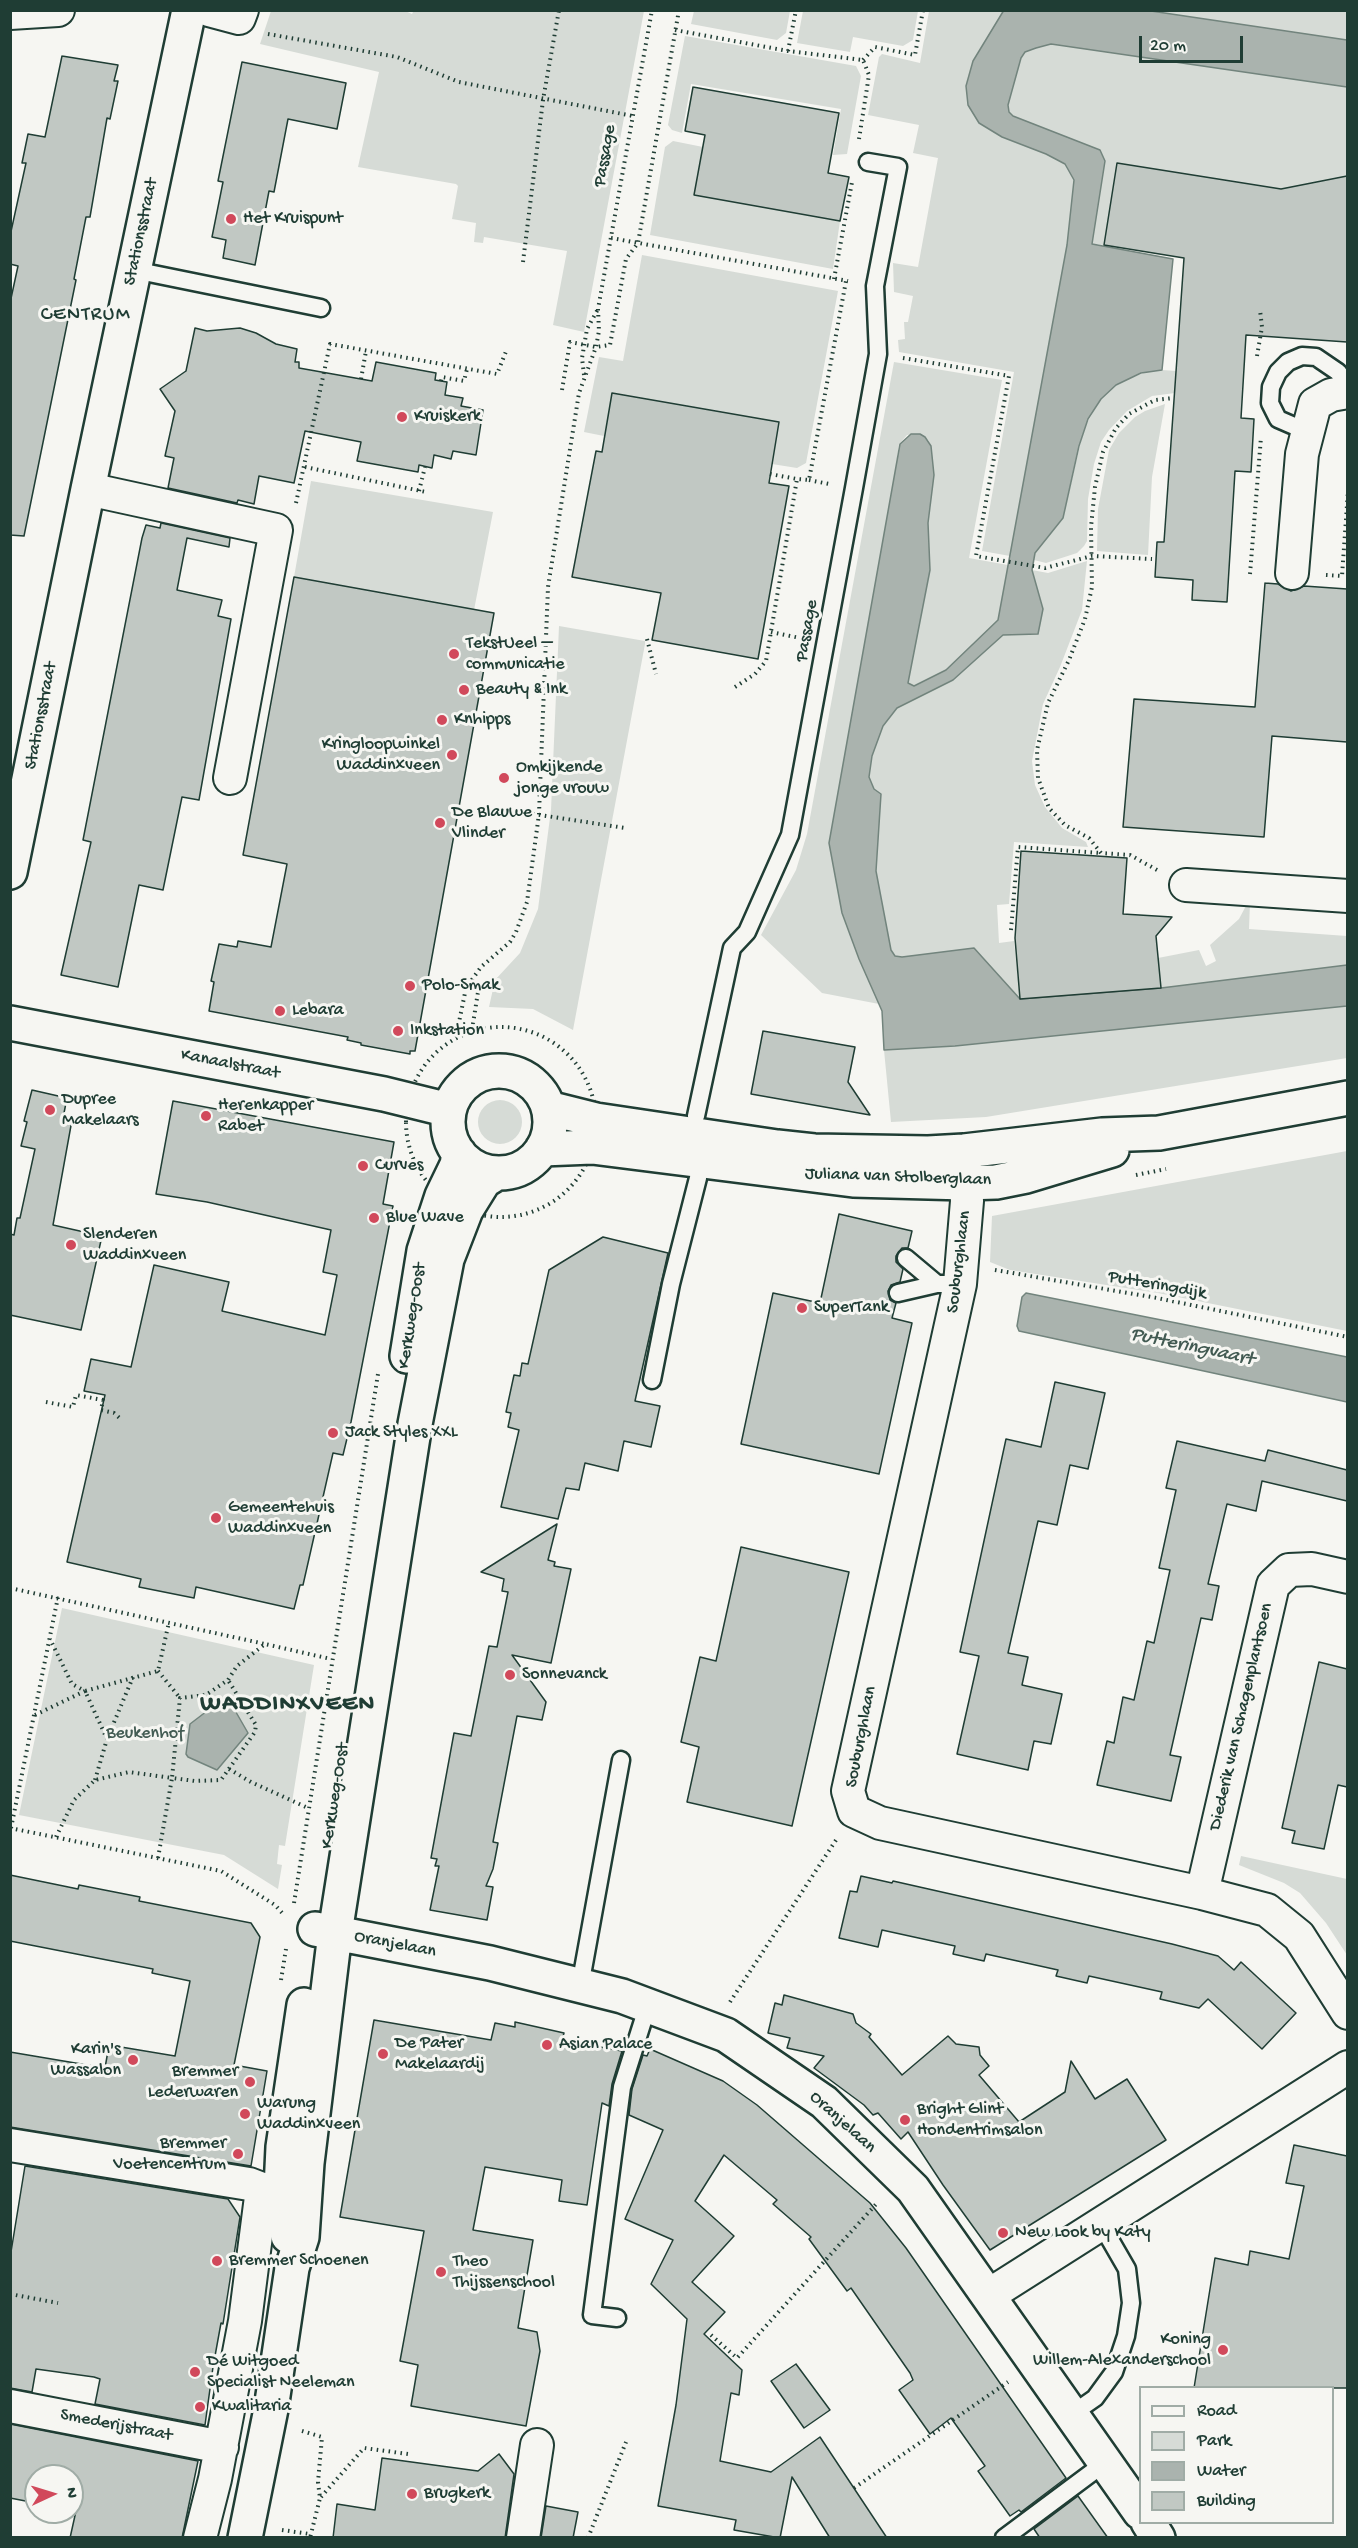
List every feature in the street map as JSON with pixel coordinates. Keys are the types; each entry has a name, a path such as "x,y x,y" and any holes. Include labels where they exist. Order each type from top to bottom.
{"main road":[{"name":"Stationsstraat","path":"10,872 189,10"},
{"name":"Kanaalstraat","path":"10,1023 408,1100 449,1110"},
{"path":"501,1071 528,1080 539,1091 548,1108 550,1126 542,1149 525,1166 512,1172 497,1173 477,1167 459,1153 449,1134 449,1110 453,1099 473,1078 487,1072 501,1071"},
{"name":"Juliana van Stolberglaan","path":"775,1169 814,1151 928,1153 1102,1135 1159,1133 1347,1098"},
{"name":"Juliana van Stolberglaan","path":"548,1108 775,1169 853,1180 996,1182 1026,1176 1105,1153 1159,1133"},
{"name":"Juliana van Stolberglaan","path":"542,1149 699,1148"},
{"name":"Kerkweg-Oost","path":"292,2268 272,2189 283,2147 314,1928 417,1283 424,1251 442,1196 457,1165 459,1153"},
{"name":"Kerkweg-Oost","path":"244,2538 271,2409 292,2268 302,2237 307,2163 314,1928 447,1259 466,1210 484,1181 497,1173"},
{"name":"Oranjelaan","path":"314,1928 490,1963 622,1996 726,2035 824,2103 914,2189 1139,2511"},
{"path":"1149,2524 1158,2538"}],"street":[{"path":"10,13 58,10"},
{"path":"209,10 241,14"},
{"path":"1292,573 1302,454 1315,404 1331,395 1347,392"},
{"path":"88,489 276,530 230,778"},
{"path":"1186,885 1347,896"},
{"name":"Souburghlaan","path":"964,1151 966,1183 953,1277 848,1791 855,1811 880,1823 1202,1893 1267,1910 1299,1936 1347,2013"},
{"name":"Diederik van Schagenplantsoen","path":"1202,1893 1273,1585 1289,1570 1312,1569 1347,1577"},
{"path":"989,2295 1347,2067"},
{"path":"10,2145 272,2189"},
{"name":"Kerkweg-Oost","path":"200,2538 222,2447 272,2189"},
{"name":"Smederijstraat","path":"10,2406 222,2447"},
{"path":"523,2538 537,2445"}],"lane":[{"name":"Passage","path":"652,1380 699,1148 732,948 747,932 790,835 878,354 875,286 898,167 868,162"},
{"path":"134,270 321,308"},
{"path":"1308,432 1278,419 1270,404 1271,387 1278,372 1288,362 1302,356 1316,357 1328,363 1338,372 1347,386"},
{"path":"906,1258 953,1277"},
{"path":"898,1293 953,1277"},
{"path":"580,1986 621,1760"},
{"path":"617,2318 592,2315 622,2087 648,2006"},
{"path":"1072,2414 1095,2398 1114,2372 1126,2336 1131,2303 1127,2269 1101,2224"},
{"path":"1004,2538 1106,2462"}],"path":[{"path":"523,262 543,100 559,10"},
{"name":"Passage","path":"456,1037 466,988 481,967 501,950 516,932 527,902 539,814 548,586 579,393 593,361 599,331 598,309 652,10"},
{"path":"562,390 570,342 596,347 610,345 626,259 638,243 679,10"},
{"path":"788,51 796,10"},
{"path":"863,60 875,47 915,55 923,10"},
{"path":"241,14 267,34 397,57 459,82 633,116"},
{"path":"675,30 788,51 863,60"},
{"path":"857,149 869,75 863,60"},
{"path":"834,279 852,177"},
{"path":"611,238 875,286"},
{"path":"770,474 809,480 846,281"},
{"name":"Passage","path":"585,376 582,358 587,329 598,309"},
{"path":"276,530 295,506 330,344 497,374 507,349"},
{"path":"361,379 366,351"},
{"path":"878,354 1009,376 976,555 1045,567 1092,556 1152,559"},
{"path":"441,381 442,376 464,381 467,369"},
{"path":"1101,853 1089,838 1065,825 1049,808 1038,778 1037,750 1048,704 1085,619 1092,588 1091,527 1095,487 1103,452 1116,428 1129,414 1155,400 1174,398"},
{"path":"1250,574 1261,426"},
{"path":"419,491 425,466"},
{"path":"305,467 426,492"},
{"path":"735,687 755,674 766,661 797,479"},
{"path":"1292,573 1342,576 1347,491"},
{"path":"647,639 656,674"},
{"path":"527,813 625,828"},
{"path":"1011,930 1018,847 1130,855 1186,885"},
{"path":"472,1030 478,992 476,977"},
{"path":"408,1100 426,1063 438,1050 456,1037 472,1030 498,1026 519,1028 539,1034 571,1058 582,1073 592,1095"},
{"path":"416,1178 417,1167"},
{"path":"498,1217 517,1216 550,1202 565,1192 584,1167"},
{"name":"Putteringdijk","path":"953,1277 1157,1298 1347,1337"},
{"name":"Kerkweg-Oost","path":"280,1986 314,1928 308,1808 380,1366"},
{"path":"46,1402 73,1407 76,1395 101,1400"},
{"path":"103,1395 101,1410 114,1413 123,1420"},
{"path":"10,1588 331,1659"},
{"path":"58,1597 11,1828 221,1871 314,1928"},
{"path":"158,1671 169,1622"},
{"path":"50,1639 72,1684 85,1691 107,1739"},
{"path":"180,1698 206,1695 228,1680 237,1666 265,1644"},
{"path":"158,1671 180,1698 172,1778 158,1858"},
{"path":"34,1715 85,1691 158,1671"},
{"path":"56,1837 74,1800 95,1780 107,1739 133,1677"},
{"path":"95,1780 129,1772 195,1781 221,1780 252,1739 256,1725 228,1680"},
{"path":"229,1769 251,1782 308,1808"},
{"path":"712,2030 855,1811"},
{"path":"711,2335 737,2358 900,2177"},
{"path":"10,2294 58,2303"},
{"path":"854,2488 1035,2363"},
{"path":"282,2530 310,2536 320,2498 318,2482 322,2437 302,2431"},
{"path":"588,2538 626,2442"},
{"path":"320,2498 364,2448 408,2454"}],"green space":[{"path":"403,10 412,14 414,10 644,11 584,332 553,325 567,251 484,237 483,243 474,242 476,223 452,219 458,186 456,184 358,167 379,72 260,44 271,11"},
{"path":"694,10 790,11 786,33 777,40 691,24"},
{"path":"803,10 918,11 913,40 903,46 853,37 850,52 797,43"},
{"path":"929,11 1004,11 973,61 966,85 1046,154 1065,164 1074,180 1067,245 1010,556 982,551 1014,372 899,352 898,340 905,339 904,322 908,322 913,296 894,292 893,263 918,267 938,158 913,153 919,125 868,115 879,57 882,54 920,63"},
{"path":"1151,11 1347,11 1347,40"},
{"path":"685,36 856,66 861,76 847,154 833,155 841,109 691,84 682,133 672,130 668,125"},
{"path":"1051,44 1347,87 1347,176 1281,189 1117,163 1104,245 1092,244 1104,161 1100,150 1012,116 1009,112 1008,105 1021,58 1025,52"},
{"path":"673,141 703,147 695,195 840,221 833,269 650,235 665,147"},
{"path":"642,255 838,291 806,463 797,468 772,464 779,422 613,393 604,436 584,432 599,357 623,361"},
{"path":"894,362 1002,380 969,558 1008,565 998,620 946,670 913,686 908,683 930,570 928,523 931,502 931,446 928,440 920,434 907,435 899,444 894,480 842,913 879,1004 822,993 761,935 796,870 807,834"},
{"path":"1149,371 1176,371 1175,393 1152,396 1127,411 1101,442 1094,464 1088,499 1087,541 1084,546 1077,553 1046,563 1034,560 1035,552 1063,518 1084,428 1101,399 1116,385 1128,379"},
{"path":"1165,404 1152,477 1148,555 1097,551 1098,509 1109,450 1119,433 1135,417"},
{"path":"311,481 493,512 474,610 294,577"},
{"path":"1087,561 1082,610 1043,704 1032,761 1035,785 1045,807 1062,828 1086,842 1088,847 1014,842 1009,904 997,905 999,943 1014,941 1020,999 974,948 902,957 895,956 891,950 876,871 881,794 874,789 869,777 872,756 883,726 897,708 953,680 1003,635 1043,608 1032,570 1048,573"},
{"path":"559,626 645,641 573,1030 533,1009 489,1007 495,980 520,953 538,909 551,810"},
{"path":"1250,902 1249,929 1347,936 1347,965 1161,988 1158,958 1199,950 1206,966 1216,961 1210,945 1239,919"},
{"path":"1347,1006 1347,1058 986,1117 891,1122 884,1050 955,1046"},
{"path":"500,1100 515,1107 522,1122 515,1137 500,1144 485,1137 478,1122 485,1107"},
{"path":"1347,1151 1347,1331 1158,1293 1010,1270 990,1262 992,1216"},
{"name":"Beukenhof","path":"62,1608 314,1665 285,1846 279,1845 277,1864 282,1865 278,1889 224,1855 19,1815"},
{"path":"1241,1856 1347,1879 1347,1955 1326,1923 1300,1893 1284,1883 1239,1865"}],"water":[{"path":"1004,10 1151,11 1347,40 1347,87 1051,44 1025,52 1021,58 1008,105 1009,112 1013,116 1100,150 1105,161 1092,244 1173,259 1162,370 1141,373 1116,385 1101,399 1088,419 1079,446 1063,518 1035,553 1032,570 1043,609 1038,634 1003,635 953,680 897,708 883,726 872,756 869,777 874,789 881,794 876,871 891,950 895,956 902,957 974,948 1020,999 1161,988 1347,965 1347,1006 955,1046 884,1050 882,1011 842,913 829,843 900,444 911,434 920,434 925,437 931,446 934,475 928,523 930,570 908,683 914,686 946,670 998,620 1067,245 1074,180 1065,164 1002,137 979,123 968,105 966,86 973,61"},
{"name":"Putteringvaart","path":"1026,1293 1347,1357 1347,1402 1019,1331 1017,1326 1022,1297"},
{"path":"224,1698 229,1700 248,1733 217,1770 186,1754 190,1724"}],"building":[{"path":"62,56 118,65 114,81 118,81 110,119 107,118 90,217 86,217 74,279 76,280 24,536 10,535 10,303 18,266 10,264 10,236 26,163 22,163 28,134 45,137"},
{"path":"242,62 346,83 337,129 288,119 274,192 269,191 255,265 223,258 226,240 212,237 223,182 218,181"},
{"path":"693,87 839,113 828,173 849,177 840,221 694,195 705,135 685,131"},
{"path":"1117,163 1281,189 1347,176 1347,342 1246,335 1241,418 1254,419 1251,472 1235,471 1227,602 1192,600 1193,580 1155,577 1157,542 1164,542 1184,258 1104,245"},
{"path":"195,328 207,331 240,328 256,333 276,344 297,349 295,362 299,362 299,368 372,381 376,362 436,373 435,380 447,382 445,395 463,398 461,406 483,410 476,455 453,451 451,459 434,455 432,468 419,465 418,472 357,461 361,442 305,431 294,483 259,476 254,504 238,500 237,503 168,488 174,458 165,456 175,411 160,389 186,371"},
{"path":"612,393 779,422 769,483 789,486 758,659 652,640 661,593 572,577 596,451 602,452"},
{"path":"161,523 230,538 229,547 187,538 177,590 222,600 218,616 231,619 199,800 182,797 163,890 139,885 118,987 61,975 91,842 83,840 142,538 146,525 160,528"},
{"path":"294,577 494,613 415,1051 410,1051 410,1054 361,1045 361,1043 347,1040 348,1037 209,1011 214,982 211,981 219,944 237,947 238,941 271,947 287,864 243,855"},
{"path":"1265,583 1278,584 1291,591 1304,586 1347,589 1347,742 1272,736 1264,837 1123,827 1134,699 1255,707"},
{"path":"1021,851 1127,858 1123,914 1172,917 1156,936 1161,988 1020,999 1015,938"},
{"path":"763,1031 855,1047 848,1082 870,1115 751,1094"},
{"path":"32,1090 67,1098 63,1118 72,1120 53,1225 102,1236 81,1330 10,1315 10,1234 14,1235 17,1218 20,1218 35,1149 21,1146 27,1122 24,1121"},
{"path":"173,1101 394,1142 383,1204 393,1206 351,1422 343,1455 333,1453 303,1585 300,1585 294,1609 196,1587 194,1598 139,1587 141,1579 67,1562 105,1395 84,1391 91,1359 131,1367 154,1265 229,1282 222,1311 325,1335 337,1275 323,1272 331,1230 207,1202 156,1194"},
{"path":"839,1214 912,1231 908,1248 902,1248 896,1256 896,1262 903,1269 900,1282 891,1285 888,1291 890,1300 896,1303 892,1318 912,1323 879,1474 741,1444 773,1293 820,1303"},
{"path":"603,1237 668,1253 635,1401 660,1406 651,1447 624,1441 618,1471 585,1463 579,1490 566,1488 558,1519 501,1507 519,1430 508,1427 511,1413 506,1412 514,1375 520,1376 522,1363 528,1364 549,1270"},
{"path":"1055,1382 1105,1393 1088,1469 1070,1465 1057,1525 1038,1521 1008,1653 1028,1657 1022,1685 1062,1694 1051,1744 1034,1741 1028,1770 957,1754 979,1656 960,1652 1006,1439 1041,1447"},
{"path":"1177,1441 1265,1461 1268,1450 1347,1470 1347,1501 1262,1481 1256,1511 1227,1504 1208,1584 1219,1586 1212,1620 1201,1618 1170,1755 1181,1757 1171,1801 1097,1785 1107,1741 1114,1743 1123,1697 1134,1700 1147,1641 1154,1643 1170,1570 1159,1568 1176,1490 1166,1488"},
{"path":"557,1524 548,1560 555,1562 554,1566 571,1569 551,1663 512,1655 546,1702 542,1720 517,1716 493,1842 498,1843 493,1869 486,1886 493,1887 487,1920 430,1910 439,1866 435,1866 437,1859 431,1858 454,1733 471,1736 489,1646 497,1647 508,1592 502,1591 504,1579 481,1572"},
{"path":"741,1547 849,1572 792,1826 687,1802 699,1747 681,1742 700,1657 716,1661"},
{"path":"1319,1662 1347,1669 1347,1787 1338,1785 1324,1849 1292,1843 1295,1831 1282,1828"},
{"path":"10,1875 78,1889 79,1885 140,1897 139,1901 251,1923 260,1937 234,2065 267,2071 251,2166 10,2127 10,2052 105,2068 109,2045 175,2056 190,1981 152,1973 153,1969 10,1941"},
{"path":"861,1876 892,1883 893,1881 1172,1944 1218,1956 1234,1970 1241,1962 1296,2013 1262,2049 1208,1999 1199,2008 1160,1999 1162,1992 1089,1976 1087,1983 1056,1976 1058,1970 986,1954 984,1961 953,1954 955,1946 882,1930 878,1947 839,1938 850,1891 857,1892"},
{"path":"784,1995 853,2014 856,2023 871,2034 869,2037 902,2075 948,2036 956,2044 979,2047 980,2055 989,2066 979,2075 1019,2122 1065,2092 1071,2061 1095,2099 1127,2079 1166,2140 990,2250 908,2132 901,2139 878,2113 873,2115 864,2105 814,2068 824,2056 787,2048 790,2038 768,2033 775,2003 782,2005"},
{"path":"374,2020 491,2040 495,2023 515,2027 515,2022 564,2033 562,2040 622,2051 612,2084 609,2106 602,2103 587,2205 559,2201 562,2180 485,2167 473,2230 533,2240 518,2328 537,2332 540,2351 526,2426 411,2406 418,2365 400,2361 424,2231 340,2217"},
{"path":"650,2049 723,2081 757,2105 870,2203 906,2248 1066,2478 1021,2512 1019,2510 1010,2516 978,2471 985,2466 951,2418 930,2434 899,2390 913,2380 910,2373 851,2288 847,2291 809,2239 811,2237 773,2204 777,2200 724,2155 695,2201 734,2236 692,2282 725,2312 704,2334 742,2370 739,2395 731,2393 720,2461 771,2472 820,2437 887,2538 830,2538 792,2477 780,2538 734,2530 736,2520 658,2506 676,2405 687,2319 651,2284 673,2240 625,2219 663,2130 629,2115 632,2089 643,2055 647,2056"},
{"path":"1294,2145 1347,2156 1347,2388 1334,2388 1334,2386 1194,2386 1215,2258 1248,2265 1250,2251 1289,2259 1304,2186 1286,2183"},
{"path":"25,2166 228,2199 240,2217 205,2425 95,2404 100,2379 94,2377 36,2369 32,2392 10,2388 10,2258"},
{"path":"796,2364 830,2410 804,2428 771,2381"},
{"path":"10,2424 198,2461 182,2538 70,2538 73,2524 84,2524 84,2464 24,2464 24,2501 10,2498"},
{"name":"Brugkerk","path":"499,2454 514,2474 505,2538 333,2538 337,2504 375,2510 382,2458 478,2471"},
{"path":"1078,2496 1108,2538 1040,2538 1034,2529"},
{"path":"546,2506 578,2512 573,2538 541,2538"}],"place":[{"name":"Het Kruispunt","path":"231,219"},
{"name":"Kruiskerk","path":"402,417"},
{"name":"TekstUeel – communicatie","path":"454,654"},
{"name":"Beauty & Ink","path":"464,690"},
{"name":"Knhipps","path":"442,720"},
{"name":"Kringloopwinkel Waddinxveen","path":"452,755"},
{"name":"Omkijkende jonge vrouw","path":"504,778"},
{"name":"De Blauwe Vlinder","path":"440,823"},
{"name":"Polo-Smak","path":"410,986"},
{"name":"Lebara","path":"280,1011"},
{"name":"Inkstation","path":"398,1031"},
{"name":"Dupree Makelaars","path":"50,1110"},
{"name":"Herenkapper Rabet","path":"206,1116"},
{"name":"Curves","path":"363,1166"},
{"name":"Blue Wave","path":"374,1218"},
{"name":"Slenderen Waddinxveen","path":"71,1245"},
{"name":"SuperTank","path":"802,1308"},
{"name":"Jack Styles XXL","path":"333,1433"},
{"name":"Gemeentehuis Waddinxveen","path":"216,1518"},
{"name":"Sonnevanck","path":"510,1675"},
{"name":"Asian Palace","path":"547,2045"},
{"name":"De Pater Makelaardij","path":"383,2054"},
{"name":"Karin's Wassalon","path":"133,2060"},
{"name":"Bremmer Lederwaren","path":"250,2082"},
{"name":"Warung Waddinxveen","path":"245,2114"},
{"name":"Bright Glint Hondentrimsalon","path":"905,2120"},
{"name":"Bremmer Voetencentrum","path":"238,2154"},
{"name":"New Look by Katy","path":"1003,2233"},
{"name":"Bremmer Schoenen","path":"217,2261"},
{"name":"Theo Thijssenschool","path":"441,2272"},
{"name":"Koning Willem-Alexanderschool","path":"1223,2350"},
{"name":"Dé Witgoed Specialist Neeleman","path":"195,2372"},
{"name":"Kwalitaria","path":"200,2407"},
{"name":"Brugkerk","path":"412,2494"}],"district":[{"name":"CENTRUM","path":"86,316"},
{"name":"WADDINXVEEN","path":"288,1705"}]}
